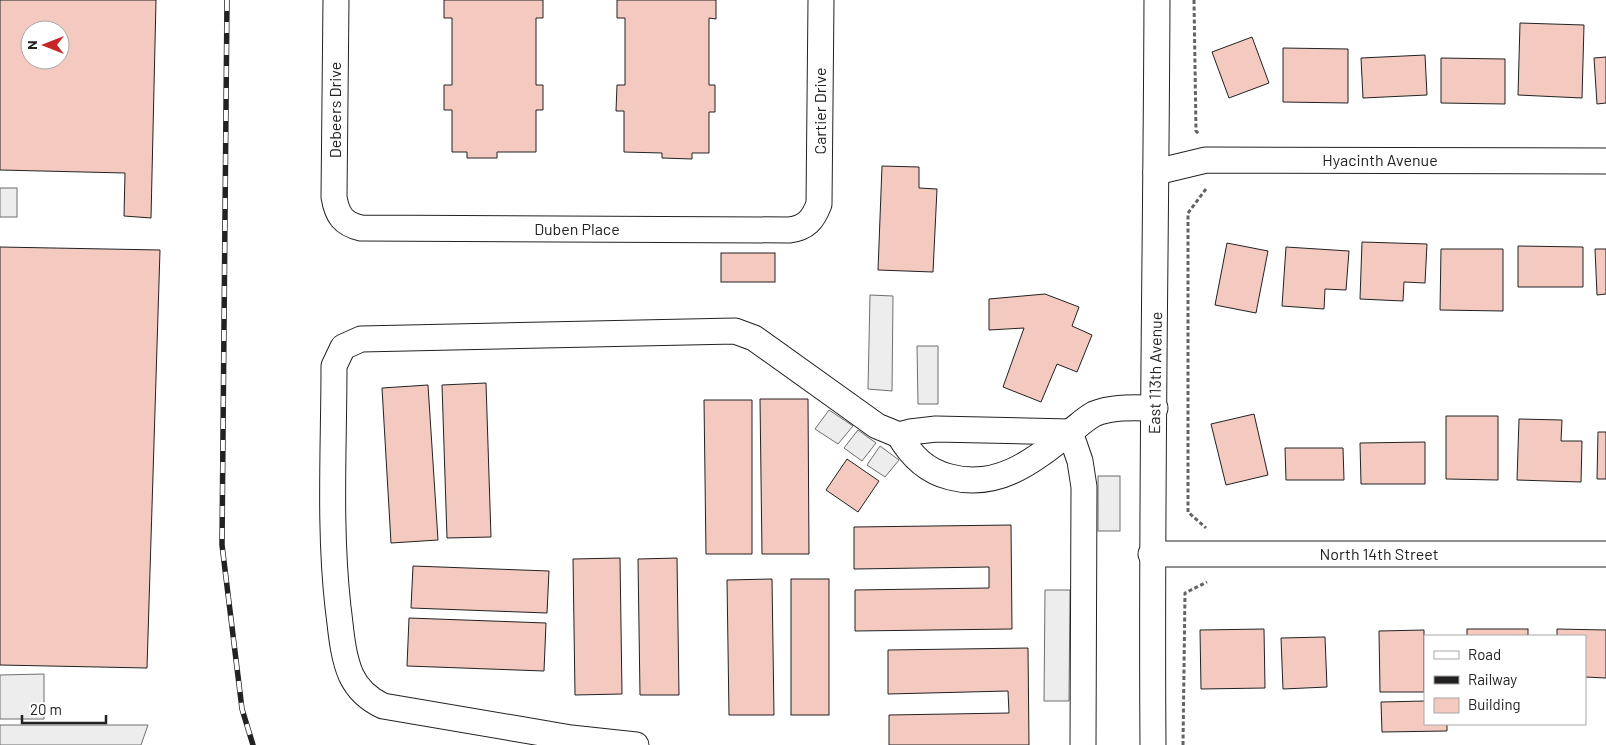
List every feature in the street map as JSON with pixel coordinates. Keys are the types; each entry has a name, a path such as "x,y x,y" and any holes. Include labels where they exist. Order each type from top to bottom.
{"street":[{"name":"Debeers Drive","path":"336,0 334,197 336,209 341,219"},
{"name":"Cartier Drive","path":"812,220 819,204 820,194 821,0"},
{"name":"East 113th Avenue","path":"1153,745 1151,554 1155,408 1157,0"},
{"name":"Hyacinth Avenue","path":"1156,172 1206,160 1606,161"},
{"name":"Duben Place","path":"341,219 350,225 361,228 789,230 799,229 812,220"},
{"path":"636,745 570,741 383,706 370,699 359,689 347,662 336,586 333,539 334,366 343,348 361,339 735,331 754,338 877,426 899,435 915,458 927,468 953,478 996,479 1019,469 1093,415 1108,410 1155,408"},
{"path":"899,435 936,430 1070,432"},
{"path":"1070,432 1080,461 1084,487 1083,745"},
{"name":"North 14th Street","path":"1151,554 1606,554"}],"path":[{"path":"1183,745 1185,593 1214,578 1213,554 1206,526 1188,512 1188,213 1206,188 1207,143 1196,132 1194,0"}],"shaded area":[{"path":"0,188 17,188 17,217 0,217"},
{"path":"870,295 893,296 892,391 868,389"},
{"path":"917,346 938,346 938,404 918,404"},
{"path":"829,410 853,426 838,444 815,429"},
{"path":"858,430 876,443 862,461 844,448"},
{"path":"880,446 899,460 885,477 867,465"},
{"path":"1098,476 1120,476 1120,531 1098,531"},
{"path":"1045,590 1070,590 1069,701 1044,701"},
{"path":"44,674 44,719 0,719 0,675"},
{"path":"0,725 148,725 141,745 0,745"}],"building":[{"path":"0,0 156,0 151,218 124,216 125,173 0,170"},
{"path":"444,0 543,0 543,18 536,18 536,85 543,85 543,110 536,110 536,152 497,152 497,158 467,158 467,152 452,152 452,110 444,110 444,85 452,85 452,18 444,18"},
{"path":"617,0 716,0 716,19 709,18 709,85 715,85 715,112 709,112 709,153 692,153 692,159 662,158 662,153 624,152 624,111 616,111 617,85 625,85 625,18 617,18"},
{"path":"1520,23 1584,25 1582,98 1518,95"},
{"path":"1252,37 1269,83 1229,98 1212,52"},
{"path":"1283,48 1348,49 1348,103 1283,102"},
{"path":"1425,55 1427,95 1363,98 1361,58"},
{"path":"1606,57 1606,103 1597,104 1594,58"},
{"path":"1441,58 1505,59 1505,104 1441,103"},
{"path":"882,166 919,167 919,188 937,189 933,272 878,270"},
{"path":"1362,242 1427,244 1425,283 1404,282 1403,301 1360,299"},
{"path":"1227,243 1268,251 1256,313 1215,305"},
{"path":"1518,246 1583,247 1583,287 1518,287"},
{"path":"0,247 160,250 147,668 0,665"},
{"path":"1286,247 1349,251 1346,290 1325,289 1324,309 1282,306"},
{"path":"1441,249 1503,249 1503,311 1440,310"},
{"path":"1595,249 1606,249 1606,294 1597,295"},
{"path":"721,253 775,253 775,282 721,282"},
{"path":"1045,294 1079,307 1072,326 1092,335 1077,372 1057,364 1041,402 1003,387 1024,328 989,330 989,299"},
{"path":"486,383 491,537 447,538 442,385"},
{"path":"428,385 438,540 391,543 382,388"},
{"path":"760,399 808,399 809,554 762,554"},
{"path":"704,400 752,400 752,554 706,554"},
{"path":"1254,414 1268,475 1226,485 1211,424"},
{"path":"1446,416 1498,416 1498,480 1446,479"},
{"path":"1519,419 1562,420 1561,441 1582,441 1581,482 1517,480"},
{"path":"1598,432 1606,432 1606,479 1597,479"},
{"path":"1425,442 1425,484 1361,484 1360,443"},
{"path":"1285,448 1343,448 1344,480 1286,480"},
{"path":"847,459 879,481 858,512 826,490"},
{"path":"1011,525 1012,629 855,631 855,590 989,588 989,567 854,569 854,527"},
{"path":"620,558 622,694 575,695 573,559"},
{"path":"677,558 679,695 640,695 638,559"},
{"path":"413,566 549,571 547,613 411,608"},
{"path":"772,579 774,715 729,715 727,580"},
{"path":"791,579 829,579 829,715 791,715"},
{"path":"409,618 546,623 544,671 407,666"},
{"path":"1264,629 1265,688 1201,689 1200,630"},
{"path":"1467,629 1528,629 1528,635 1467,635"},
{"path":"1557,629 1606,630 1606,678 1586,677 1586,635 1557,635"},
{"path":"1424,630 1424,692 1380,692 1379,631"},
{"path":"1325,637 1327,687 1283,689 1281,638"},
{"path":"1028,648 1029,745 889,745 889,715 1009,713 1008,691 888,694 888,650"},
{"path":"1424,701 1424,725 1447,725 1447,731 1382,732 1381,702"}],"railway":[{"path":"227,0 222,545 242,709 253,745"}]}
